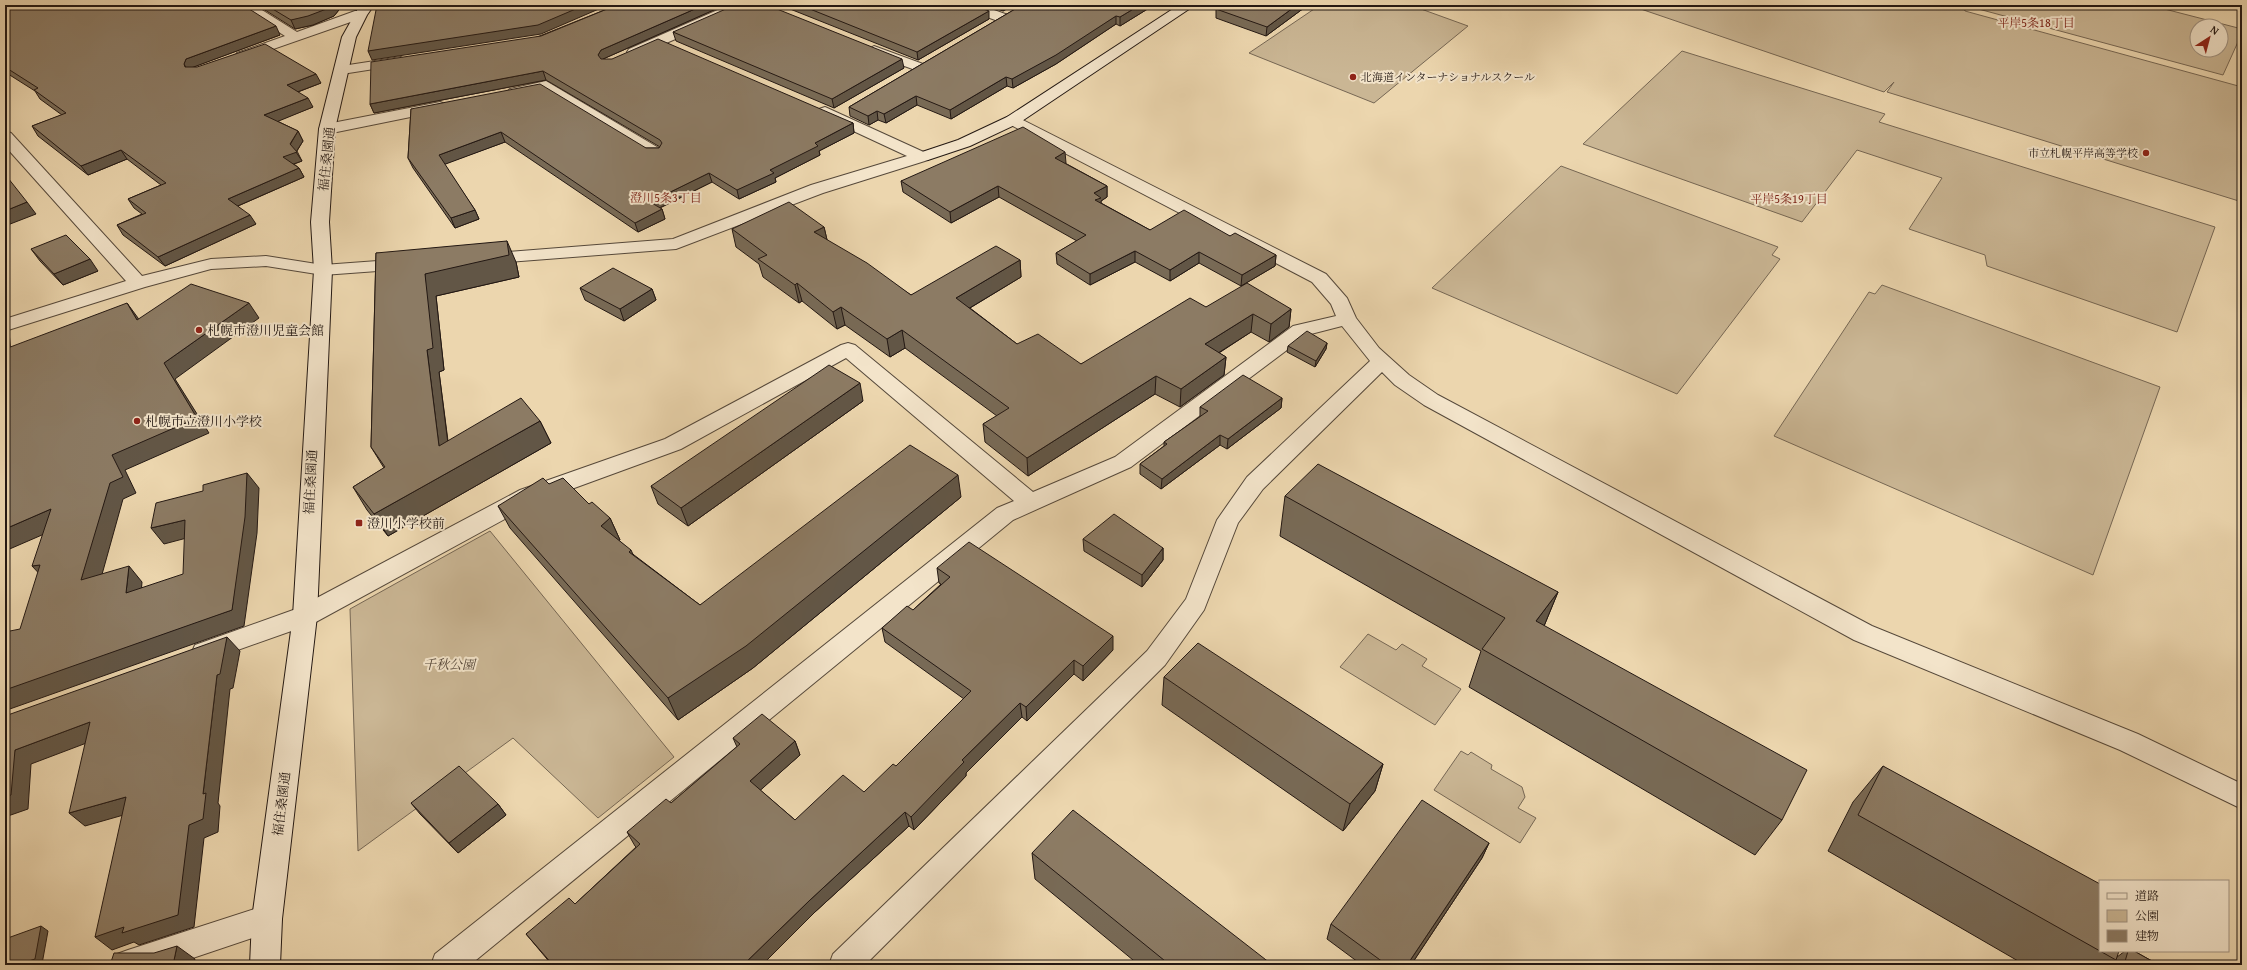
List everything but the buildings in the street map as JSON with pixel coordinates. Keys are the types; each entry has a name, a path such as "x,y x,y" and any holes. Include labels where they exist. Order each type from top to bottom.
{"street":[{"path":"244,5 296,37"},
{"path":"624,57 740,5"},
{"path":"967,5 1009,15 990,26"},
{"path":"464,260 676,244 817,189 964,143 1013,120 1183,6"},
{"path":"225,62 296,37 364,10"},
{"name":"福住桑園通","path":"265,965 267,919 304,616 323,270 320,222 328,129 349,37 364,10"},
{"path":"660,41 682,50"},
{"path":"859,44 918,67"},
{"path":"342,70 412,59"},
{"path":"905,75 931,60"},
{"path":"499,95 546,86 656,153"},
{"path":"328,129 452,105"},
{"path":"813,106 841,112 922,157"},
{"path":"1013,120 1319,278 1340,302 1347,319 1382,361 1402,380 1431,400 1863,633 2129,742 2242,797"},
{"path":"5,136 138,283"},
{"path":"5,325 138,283 211,264 266,261 323,270 425,263"},
{"path":"446,965 1005,514 1031,504 1123,462 1300,330 1347,319"},
{"path":"185,659 304,616 528,496 673,444 848,349 1031,504"},
{"path":"844,965 1156,658 1196,603 1228,520 1255,483 1382,361"},
{"path":"128,965 267,919"}],"green space":[{"path":"1320,5 1410,5 1468,26 1374,103 1249,53"},
{"name":"市立札幌平岸高等学校","path":"1629,5 1963,5 1965,11 2242,87 2242,202 1887,92 1894,82 1884,92"},
{"path":"1972,5 2149,5 2199,18 2189,18 2189,58 2229,58 2229,26 2242,29 2242,33 2223,75 1971,7"},
{"path":"1682,51 1885,114 1879,122 2215,227 2177,332 1987,266 1985,255 1909,229 1942,178 1857,150 1802,222 1583,144"},
{"path":"1561,166 1778,247 1772,255 1780,259 1677,394 1432,288"},
{"path":"1882,285 2160,387 2093,575 1774,436 1869,292 1875,294"},
{"name":"千秋公園","path":"490,531 674,757 598,818 513,738 358,851 350,609"},
{"path":"1368,634 1396,650 1402,644 1427,659 1422,666 1461,689 1435,725 1340,667"},
{"path":"1461,751 1468,755 1471,752 1492,765 1491,769 1522,787 1525,797 1518,808 1536,818 1520,843 1434,790"}],"place":[{"name":"北海道インターナショナルスクール","path":"1353,77"},
{"name":"市立札幌平岸高等学校","path":"2146,153"},
{"name":"札幌市澄川児童会館","path":"199,330"},
{"name":"札幌市立澄川小学校","path":"137,421"},
{"name":"澄川小学校前","path":"359,523"}],"district":[{"name":"平岸5条18丁目","path":"2036,23"},
{"name":"澄川5条3丁目","path":"666,198"},
{"name":"平岸5条19丁目","path":"1789,199"}]}
